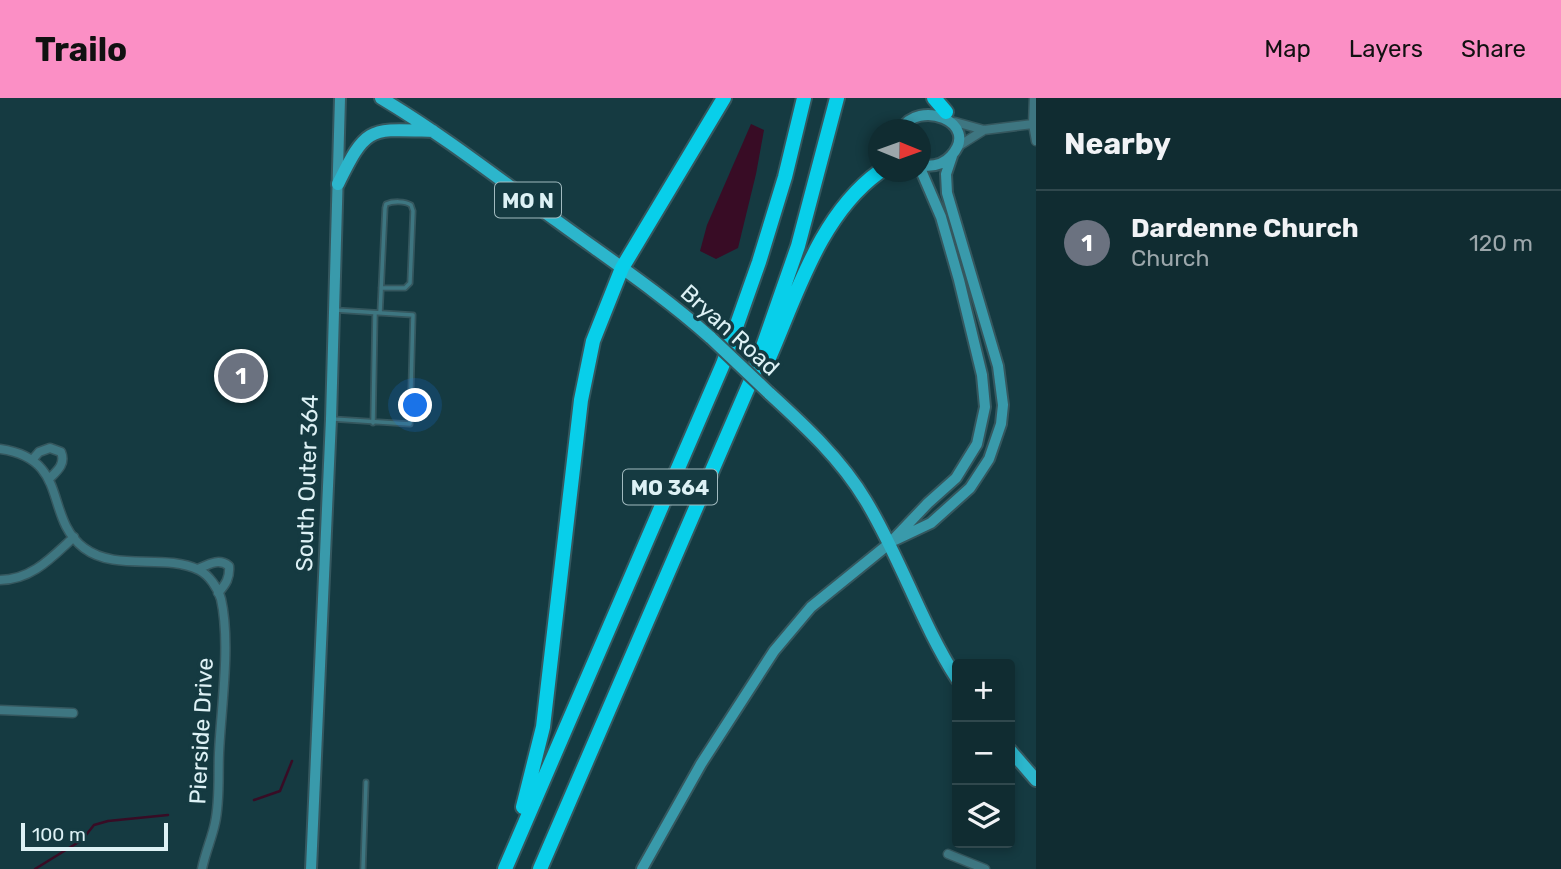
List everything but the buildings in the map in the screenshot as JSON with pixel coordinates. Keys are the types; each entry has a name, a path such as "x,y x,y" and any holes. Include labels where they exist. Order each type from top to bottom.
{"highway":[{"path":"505,867 533,773 543,727 586,364 622,268 724,98"},
{"name":"MO 364","path":"505,867 723,364 760,262 785,177 804,98"},
{"name":"MO 364","path":"540,869 730,430 769,332 798,246 837,98"},
{"path":"934,98 950,117"},
{"path":"730,430 767,362 816,252 853,197 869,182"}],"main road":[{"name":"South Outer 364","path":"311,869 331,419 340,98"},
{"name":"Bryan Road","path":"381,98 434,131 677,309 711,338 839,462 865,498 890,543 932,636 952,670"},
{"path":"890,543 931,523 970,488 989,459 1001,424 1003,405 998,366 947,193 946,174 958,135 950,117 933,108 919,109 907,119"},
{"path":"338,184 353,154 368,136 396,130 434,131"},
{"path":"931,166 938,165 954,152"},
{"path":"642,869 701,764 774,650 811,607 890,543 956,478 981,432 985,407 982,375 960,280 942,218 926,182"},
{"path":"1015,756 1036,780"}],"street":[{"path":"1034,98 1032,124 1036,141"},
{"path":"950,117 984,130 1032,124"},
{"path":"954,152 984,130"},
{"path":"33,459 39,452 50,448 61,452 61,466 49,479"},
{"path":"0,449 33,459 49,479 74,537 32,573 11,580 0,580"},
{"name":"Pierside Drive","path":"74,537 84,548 116,559 198,569 216,562 224,562 229,566 228,581 218,593 224,644 216,822 202,869"},
{"path":"198,569 212,582 218,593"},
{"path":"0,710 73,713"},
{"path":"947,854 985,869"}],"lane":[{"path":"373,423 385,208 386,204 391,202 407,203 413,211 410,283 405,288 381,288"},
{"path":"331,419 410,424 413,315 335,310"},
{"path":"363,869 366,782"}],"shaded area":[{"path":"751,124 764,130 738,248 716,259 700,251 707,225"}],"waterway":[{"path":"254,800 280,791 292,761"},
{"path":"35,869 82,840 94,825 168,815"}],"place":[{"name":"Dardenne Church","path":"241,376"}]}
